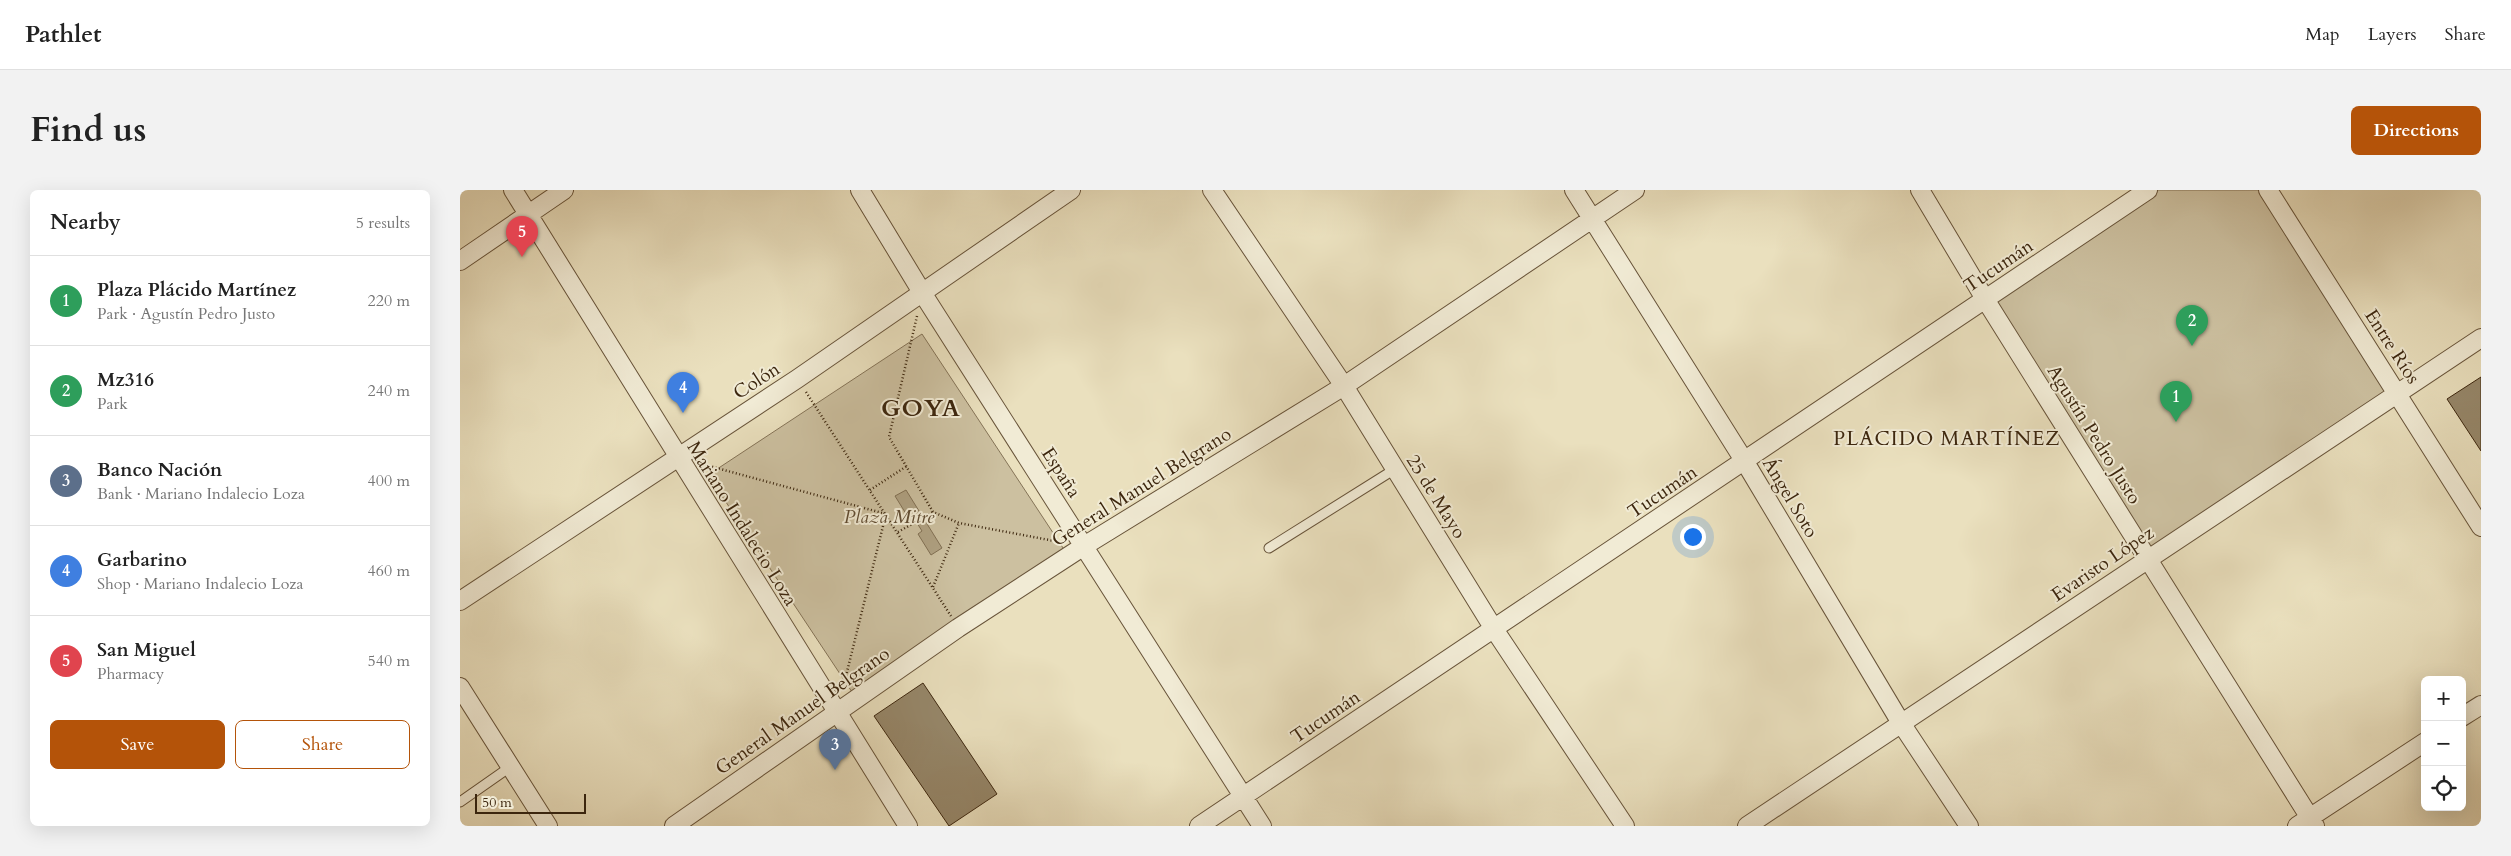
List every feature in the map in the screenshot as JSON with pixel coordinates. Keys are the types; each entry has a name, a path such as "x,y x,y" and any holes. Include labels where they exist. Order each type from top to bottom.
{"street":[{"name":"Mariano Indalecio Loza","path":"513,190 677,457 908,826"},
{"path":"460,261 564,190"},
{"name":"España","path":"860,190 922,294 1262,826"},
{"name":"Colón","path":"460,601 797,379 1071,190"},
{"name":"25 de Mayo","path":"1212,190 1344,386 1494,629 1625,826"},
{"name":"Ángel Soto","path":"1574,190 1745,462 1901,723 1969,826"},
{"name":"General Manuel Belgrano","path":"674,826 958,628 1084,546 1344,386 1635,190"},
{"name":"Agustín Pedro Justo","path":"1920,190 1985,299 2147,558 2307,823"},
{"name":"Tucumán","path":"1199,826 1745,462 2148,190"},
{"name":"Entre Ríos","path":"2268,190 2399,394 2481,527"},
{"name":"Evaristo López","path":"1747,826 2147,558 2399,394 2481,338"},
{"path":"460,688 548,826"},
{"path":"2466,714 2481,705"},
{"path":"2307,823 2421,745"}],"lane":[{"path":"1270,548 1395,468"},
{"path":"460,802 510,767"}],"path":[{"path":"922,294 889,437 933,512 959,523 1084,546"},
{"path":"797,379 958,628"},
{"path":"677,457 886,514"},
{"path":"870,490 906,466"},
{"path":"898,533 933,512"},
{"path":"836,712 886,514"},
{"path":"933,588 959,523"}],"green space":[{"path":"2148,190 2268,190 2399,394 2147,558 1985,299"},
{"name":"Plaza Mitre","path":"922,334 1069,557 856,698 708,475"}],"shaded area":[{"path":"906,490 942,548 931,555 918,534 922,531 912,515 908,517 895,496"}],"building":[{"path":"2481,377 2481,451 2447,399"},
{"path":"923,683 997,794 949,826 874,716"}],"place":[{"name":"San Miguel","path":"522,257"},
{"name":"Mz316","path":"2192,346"},
{"name":"Garbarino","path":"683,413"},
{"name":"Plaza Plácido Martínez","path":"2176,422"},
{"name":"Banco Nación","path":"835,770"}],"district":[{"name":"GOYA","path":"921,408"},
{"name":"PLÁCIDO MARTÍNEZ","path":"1947,438"}]}
